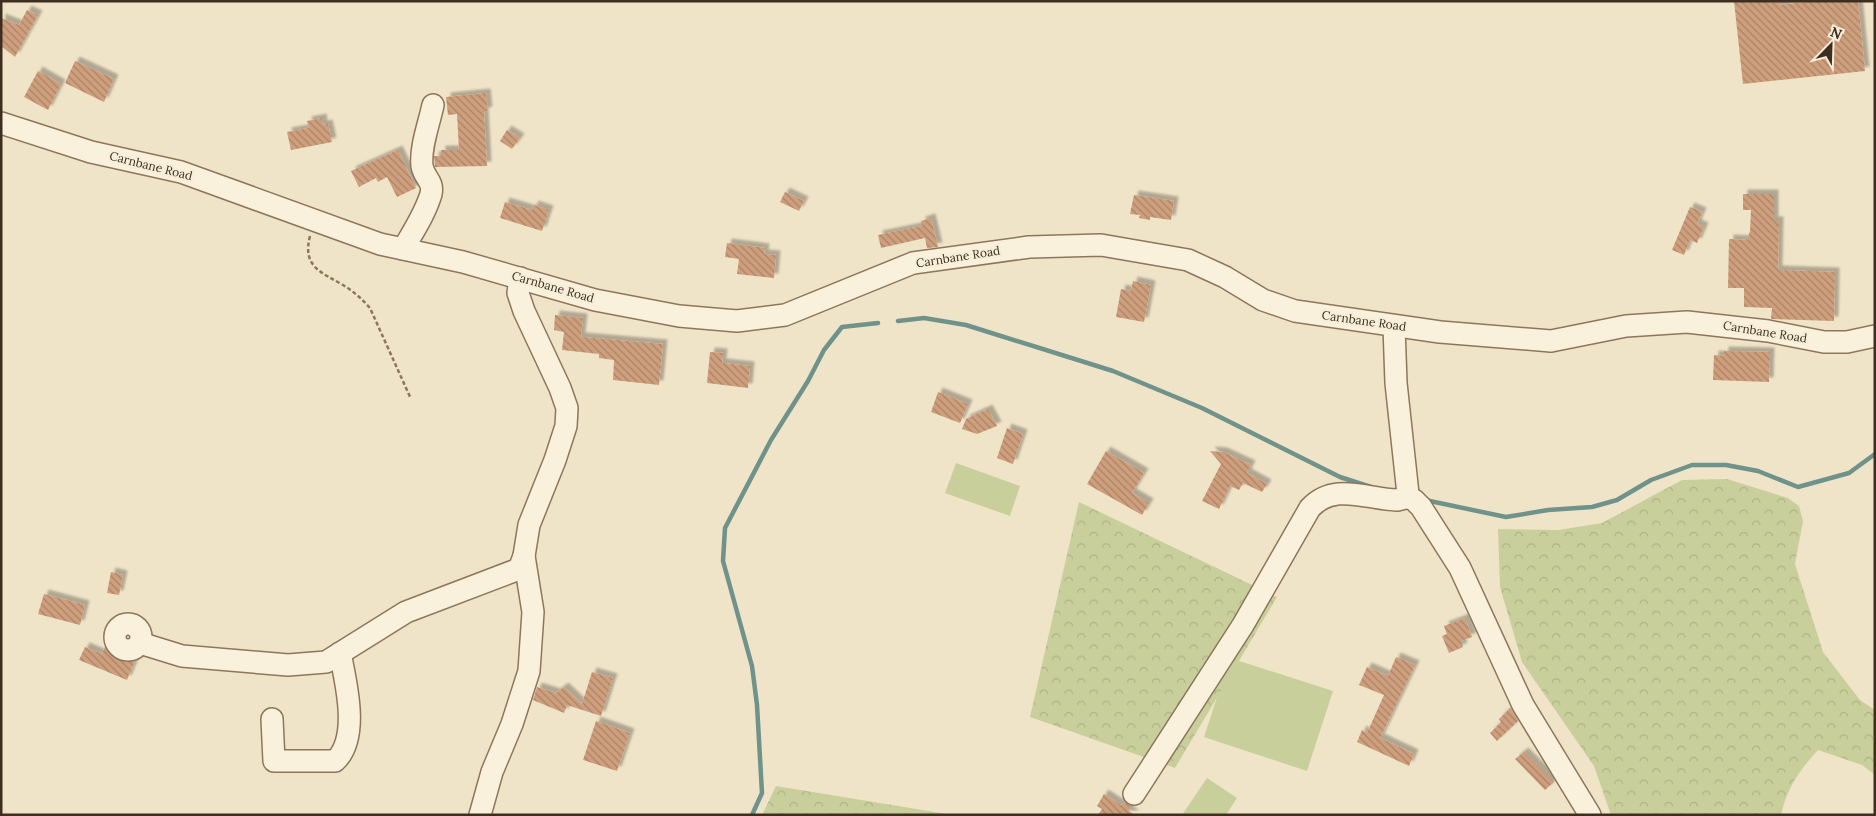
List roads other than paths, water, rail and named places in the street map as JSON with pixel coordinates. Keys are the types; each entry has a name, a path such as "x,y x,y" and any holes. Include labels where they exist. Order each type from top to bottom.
{"street":[{"path":"403,249 420,219 431,194 432,183 422,167 423,150 433,105"},
{"name":"Carnbane Road","path":"1,123 91,152 181,172 380,244 463,262 614,304 679,316 736,321 785,315 913,263 1029,247 1102,245 1188,260 1225,277 1263,300 1295,310 1394,326 1551,341 1626,326 1687,322 1768,330 1824,342 1847,342 1875,336"},
{"path":"140,642 182,656 288,665 326,662 406,612 519,569 524,556 528,525 555,460 566,426 567,408 560,388 524,311 518,293 520,278"},
{"path":"1394,326 1396,383 1407,496"},
{"path":"1134,794 1243,625 1306,515 1316,502 1321,497 1332,494 1397,500 1407,496"},
{"path":"1407,496 1421,507 1460,568 1523,705 1590,815"},
{"path":"480,815 492,772 520,701 529,671 533,612 524,556"},
{"path":"272,720 274,761 335,761 342,754 348,738 348,691 340,653"}],"waterway":[{"path":"898,321 924,318 966,325 1113,371 1202,408 1340,477 1371,487"},
{"path":"752,815 762,793 757,705 752,666 723,561 725,528 771,440 808,381 824,350 842,327 878,323"},
{"path":"1425,500 1506,517 1548,510 1592,507 1617,500 1651,480 1692,465 1726,465 1758,471 1798,487 1849,473 1875,454"}]}
